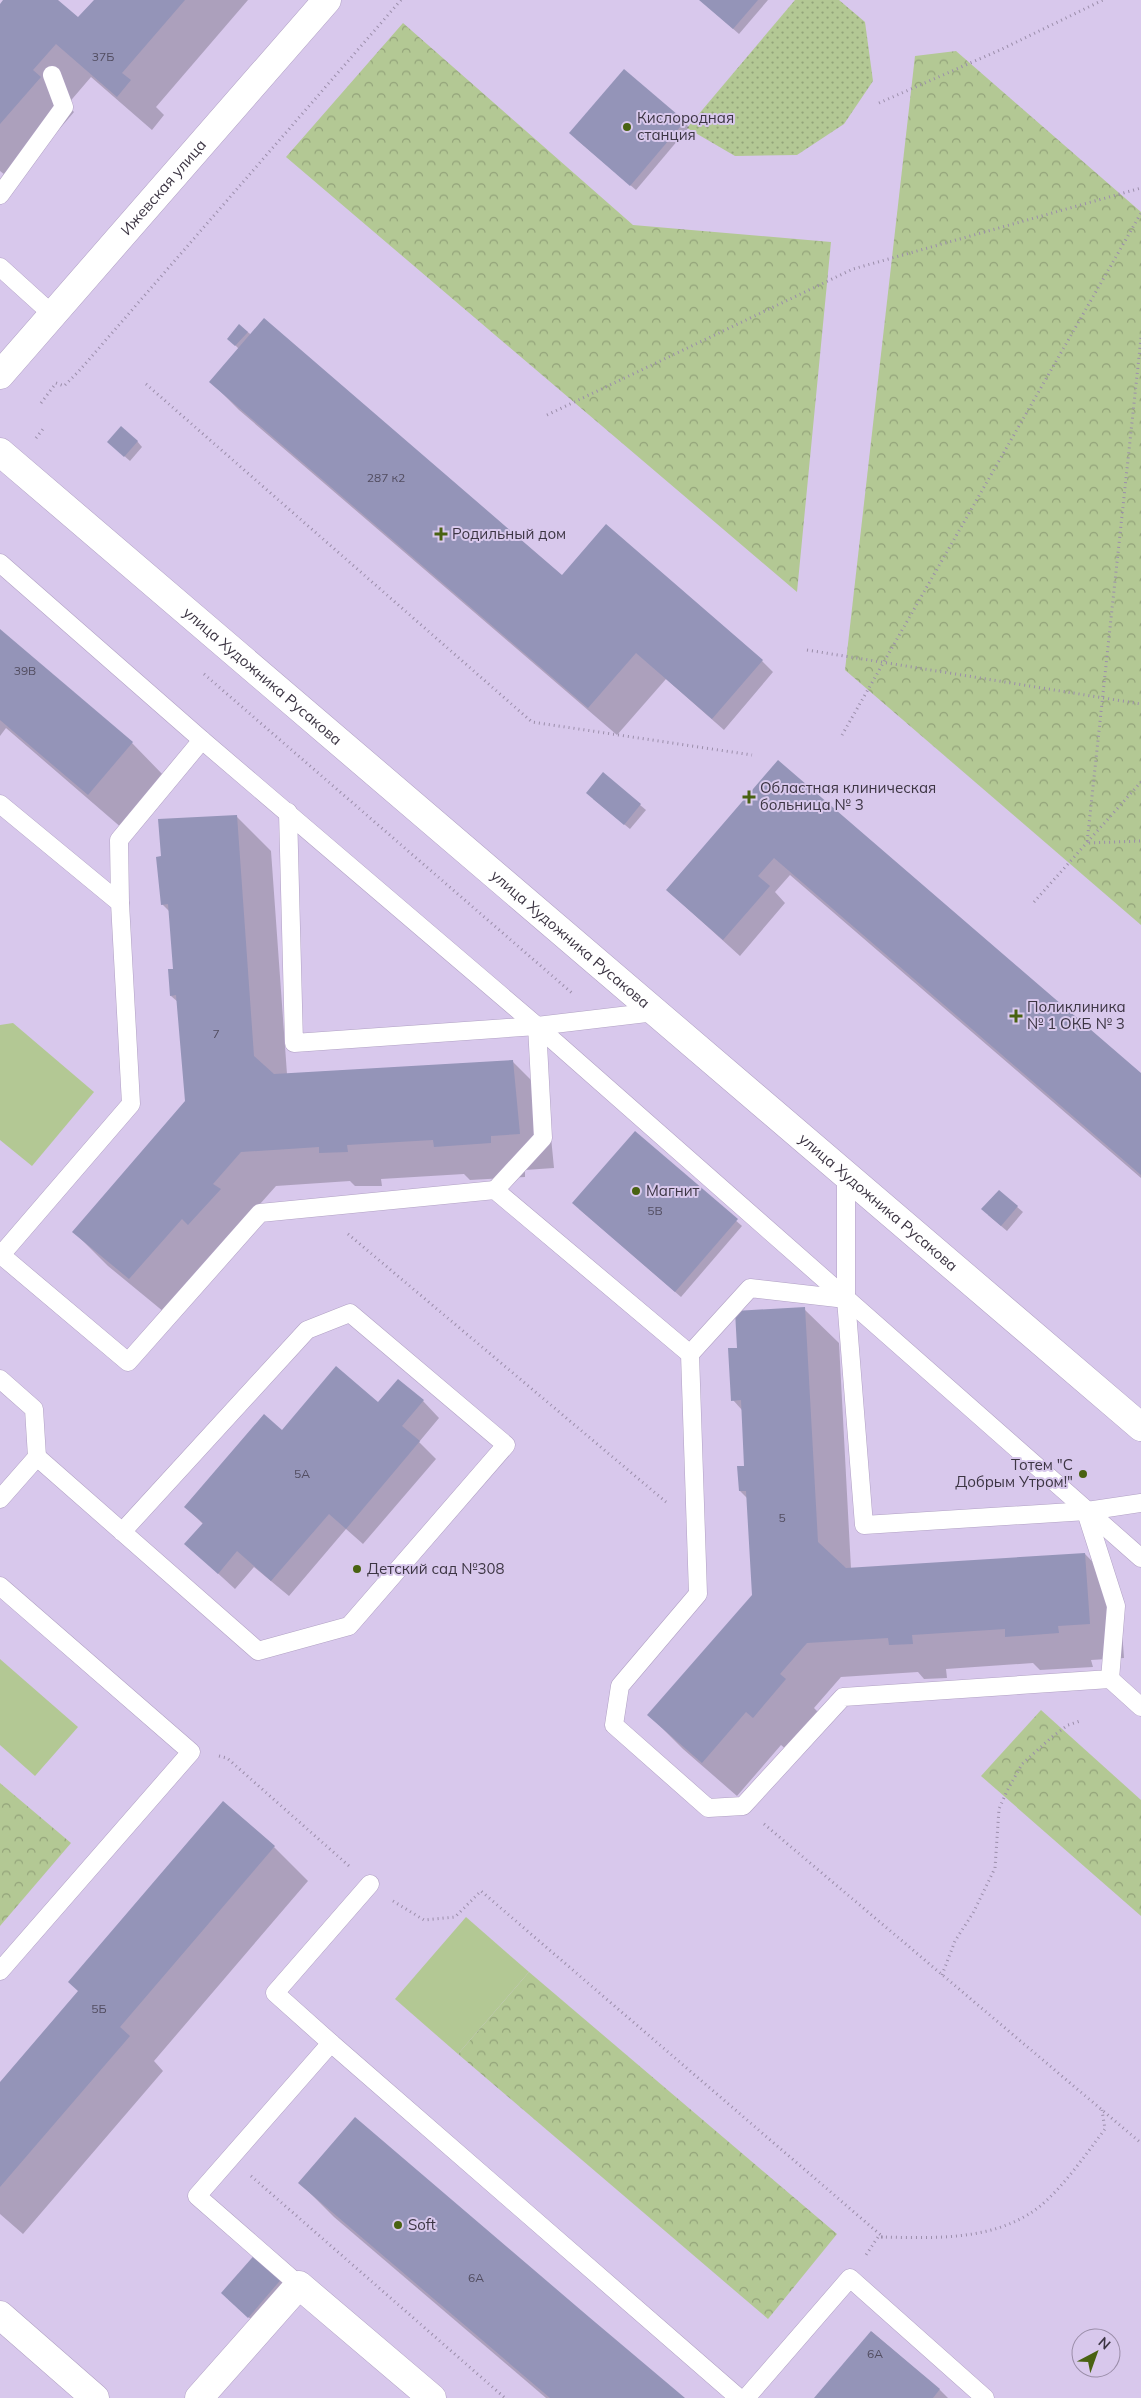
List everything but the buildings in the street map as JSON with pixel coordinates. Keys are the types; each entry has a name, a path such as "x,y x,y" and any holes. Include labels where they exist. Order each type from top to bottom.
{"street":[{"name":"Ижевская улица","path":"0,376 327,0"},
{"name":"улица Художника Русакова","path":"0,452 1141,1427"},
{"path":"199,2398 299,2285 432,2398"},
{"path":"0,2315 96,2398"}],"lane":[{"path":"0,195 64,107 52,75"},
{"path":"0,267 52,315"},
{"path":"0,563 202,740 537,1026 1141,1558"},
{"path":"202,740 119,840 120,903 131,1104 1,1255 128,1362 260,1213 495,1190 543,1138 537,1026"},
{"path":"0,804 120,903"},
{"path":"288,812 294,1043 537,1026 655,1012"},
{"path":"846,1176 846,1298 864,1525 1086,1511 1141,1503"},
{"path":"495,1190 690,1354"},
{"path":"846,1298 750,1288 690,1354 698,1594 620,1686 614,1725 708,1808 743,1806 843,1697 1110,1679 1141,1707"},
{"path":"36,1457 258,1652 349,1626 506,1445 350,1313 307,1330 122,1532"},
{"path":"0,1380 34,1409 36,1457 0,1499"},
{"path":"1086,1511 1116,1606 1110,1679"},
{"path":"0,1586 191,1752 0,1971"},
{"path":"370,1884 275,1993 739,2398"},
{"path":"299,2285 197,2196 331,2043"},
{"path":"746,2398 850,2278 985,2398"}],"path":[{"path":"41,403 56,383 64,386 79,371 401,0"},
{"path":"879,104 1000,50 1103,0"},
{"path":"547,415 853,269 1141,188"},
{"path":"842,735 1141,213"},
{"path":"1087,843 1141,338"},
{"path":"146,384 532,722 752,755"},
{"path":"807,650 1141,704"},
{"path":"203,673 601,1018"},
{"path":"1034,902 1141,782"},
{"path":"1087,843 1141,841"},
{"path":"317,1207 696,1528"},
{"path":"942,1975 955,1941 973,1913 995,1868 999,1809 1007,1791 1022,1764 1068,1725 1080,1721"},
{"path":"191,1752 228,1758 370,1884 424,1920 455,1917 481,1891 883,2237 878,2237 850,2278"},
{"path":"743,1806 1141,2143"},
{"path":"878,2237 943,2238 995,2230 1030,2214 1050,2197 1105,2129 1102,2110"},
{"path":"230,2158 505,2398"}],"green space":[{"path":"795,0 839,0 865,22 873,81 844,124 797,155 735,156 687,128"},
{"path":"403,23 633,225 831,242 797,592 286,157"},
{"path":"956,51 1141,212 1141,925 845,670 915,56"},
{"path":"13,1023 94,1092 32,1166 0,1140 0,1025"},
{"path":"0,1659 78,1727 35,1776 0,1745"},
{"path":"1041,1710 1141,1800 1141,1916 981,1776"},
{"path":"0,1783 71,1843 0,1926"},
{"path":"466,1917 529,1972 458,2054 395,1999"},
{"path":"529,1972 837,2234 768,2319 458,2054"}],"place":[{"name":"Кислородная станция","path":"627,127"},
{"name":"Родильный дом","path":"441,534"},
{"name":"Областная клиническая больница № 3","path":"749,797"},
{"name":"Поликлиника № 1 ОКБ № 3","path":"1016,1016"},
{"name":"Магнит","path":"636,1191"},
{"name":"Тотем \"С Добрым Утром!\"","path":"1083,1474"},
{"name":"Детский сад №308","path":"357,1569"},
{"name":"Soft","path":"398,2225"}]}
